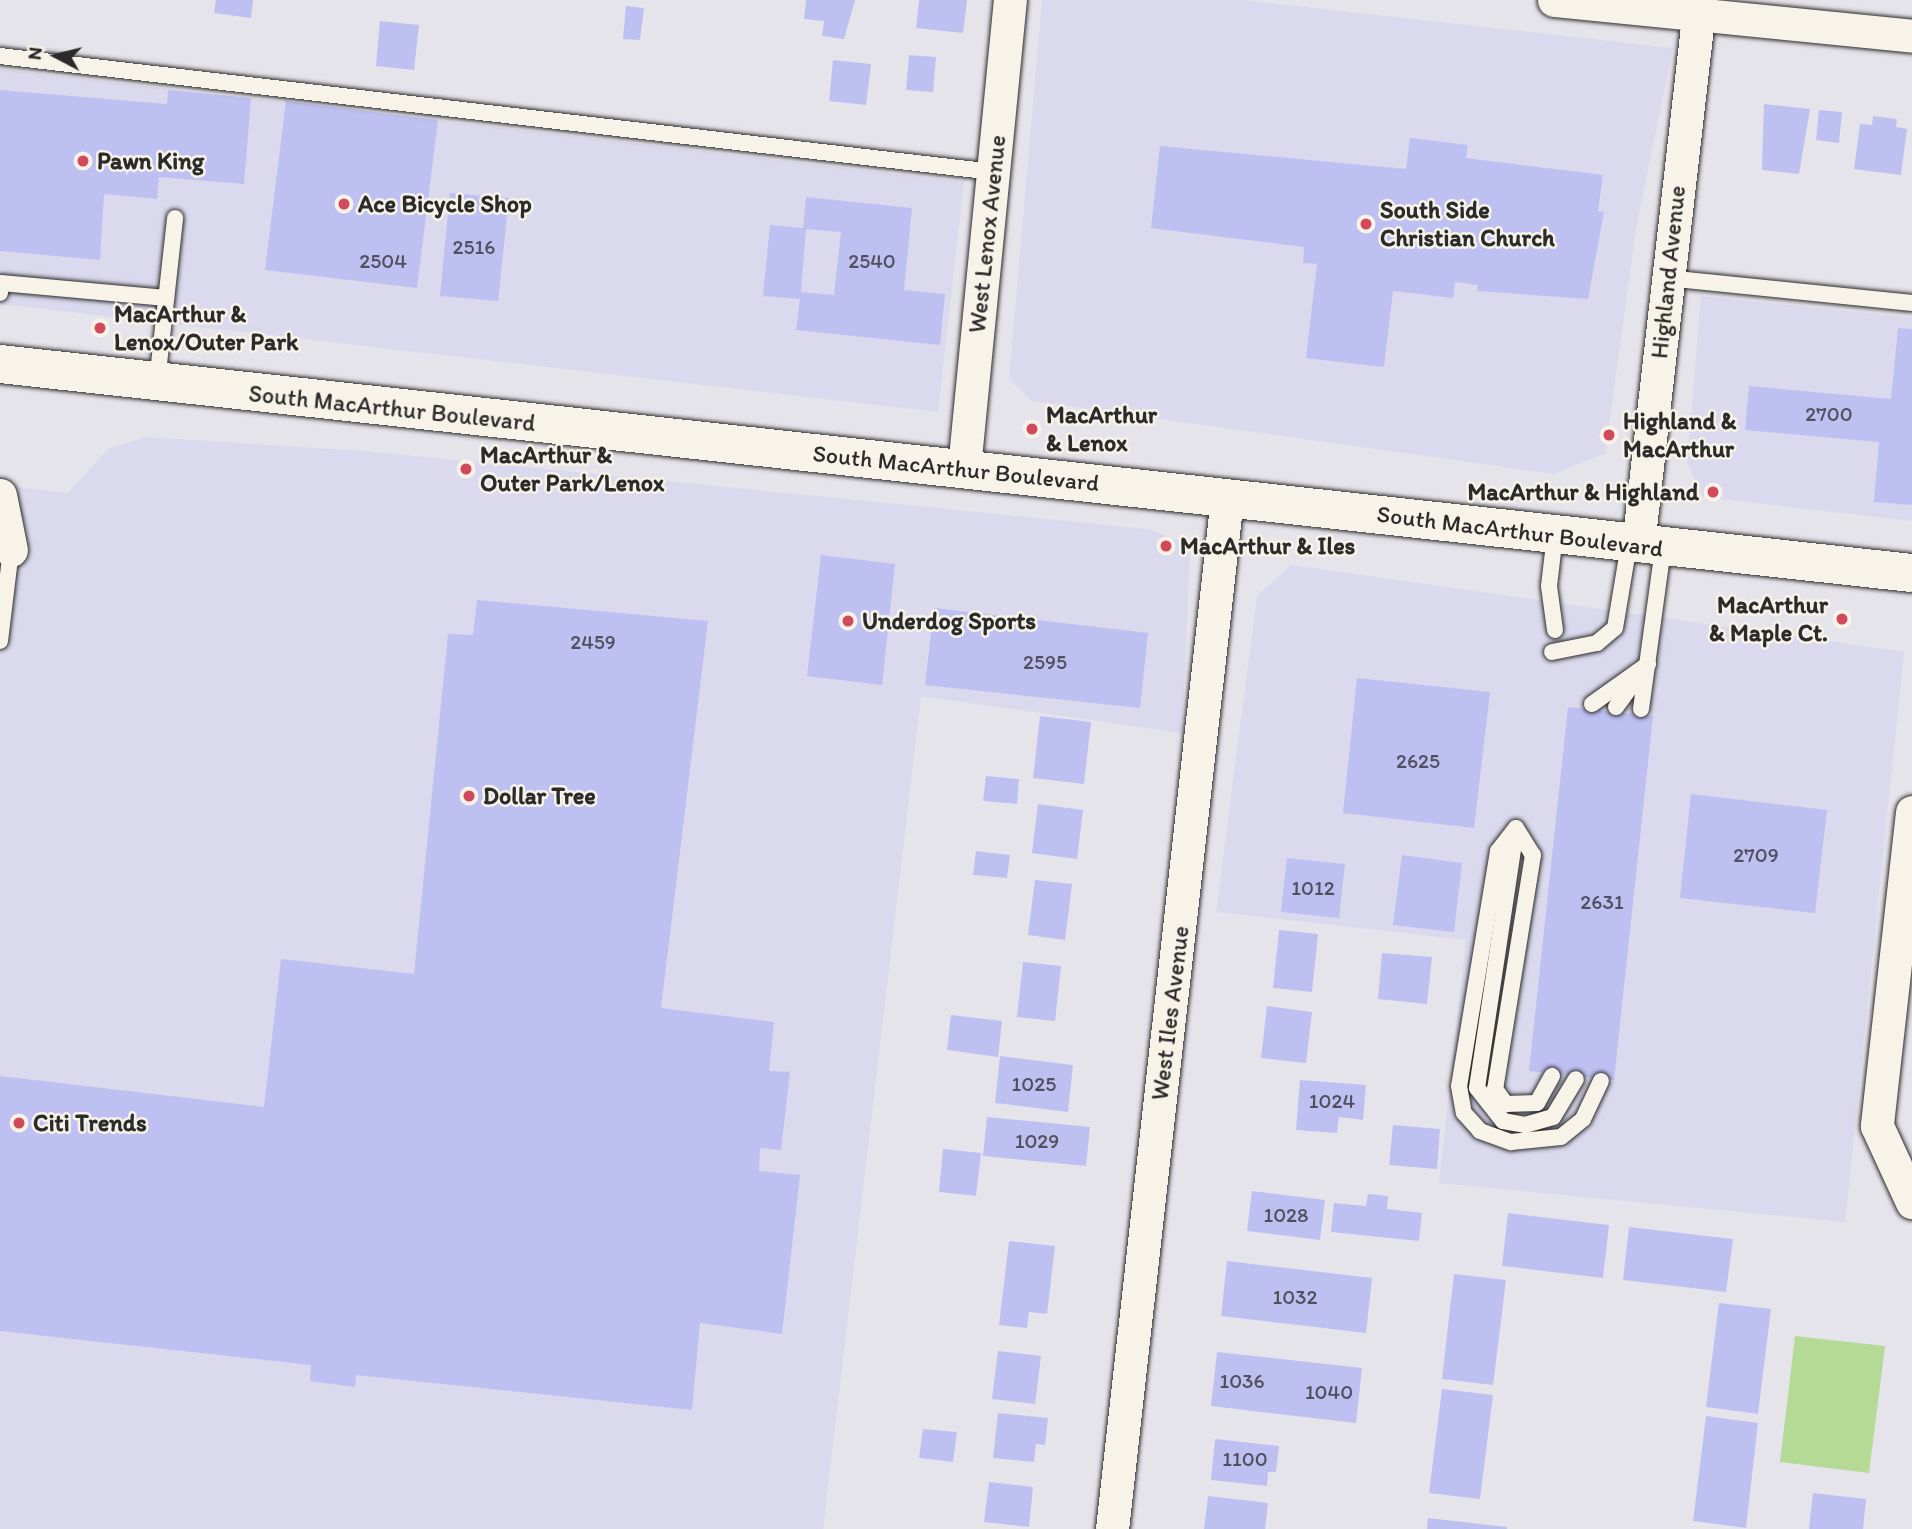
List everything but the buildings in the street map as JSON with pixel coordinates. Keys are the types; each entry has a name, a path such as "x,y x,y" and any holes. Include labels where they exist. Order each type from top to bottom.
{"main road":[{"name":"South MacArthur Boulevard","path":"0,364 1912,573"}],"street":[{"name":"West Lenox Avenue","path":"964,468 1010,0"},
{"path":"1554,0 1699,7 1912,36"},
{"name":"Highland Avenue","path":"1643,545 1667,278 1699,7"},
{"path":"0,495 11,551"},
{"name":"West Iles Avenue","path":"1112,1529 1227,497"},
{"path":"1912,812 1877,1126 1912,1202"}],"lane":[{"path":"0,55 993,172"},
{"path":"157,382 175,218"},
{"path":"1667,278 1912,303"},
{"path":"0,293 1,283 166,298"},
{"path":"1555,535 1549,586 1555,630"},
{"path":"1552,652 1597,643 1615,628 1643,545"},
{"path":"1641,709 1648,664 1643,545"},
{"path":"0,641 11,551"},
{"path":"1592,704 1648,664"},
{"path":"1616,707 1648,664"},
{"path":"1516,828 1533,855 1495,1089 1506,1104 1537,1103 1552,1076"},
{"path":"1516,828 1477,1088 1503,1121 1525,1125 1553,1117 1576,1079"},
{"path":"1516,828 1498,851 1459,1086 1464,1113 1480,1131 1511,1142 1562,1137 1583,1119 1601,1081"}],"shaded area":[{"path":"1042,0 1243,0 1673,48 1637,223 1605,453 1554,474 1032,401 1009,379"},
{"path":"0,69 964,182 938,412 0,304"},
{"path":"1701,296 1912,318 1912,521 1703,497 1687,463"},
{"path":"145,437 364,451 1147,529 1181,541 1190,553 1182,733 921,696 823,1529 0,1529 0,485 68,493 108,449"},
{"path":"1291,565 1904,652 1845,1222 1439,1183 1466,940 1216,912 1257,596"}],"green space":[{"path":"1795,1336 1885,1346 1869,1473 1780,1462"}],"place":[{"name":"Pawn King","path":"83,161"},
{"name":"Ace Bicycle Shop","path":"344,204"},
{"name":"South Side Christian Church","path":"1366,224"},
{"name":"MacArthur & Lenox/Outer Park","path":"100,328"},
{"name":"MacArthur & Lenox","path":"1032,429"},
{"name":"Highland & MacArthur","path":"1609,435"},
{"name":"MacArthur & Outer Park/Lenox","path":"466,469"},
{"name":"MacArthur & Highland","path":"1713,492"},
{"name":"MacArthur & Iles","path":"1166,546"},
{"name":"MacArthur & Maple Ct.","path":"1842,619"},
{"name":"Underdog Sports","path":"848,621"},
{"name":"Dollar Tree","path":"469,796"},
{"name":"Citi Trends","path":"19,1123"}]}
